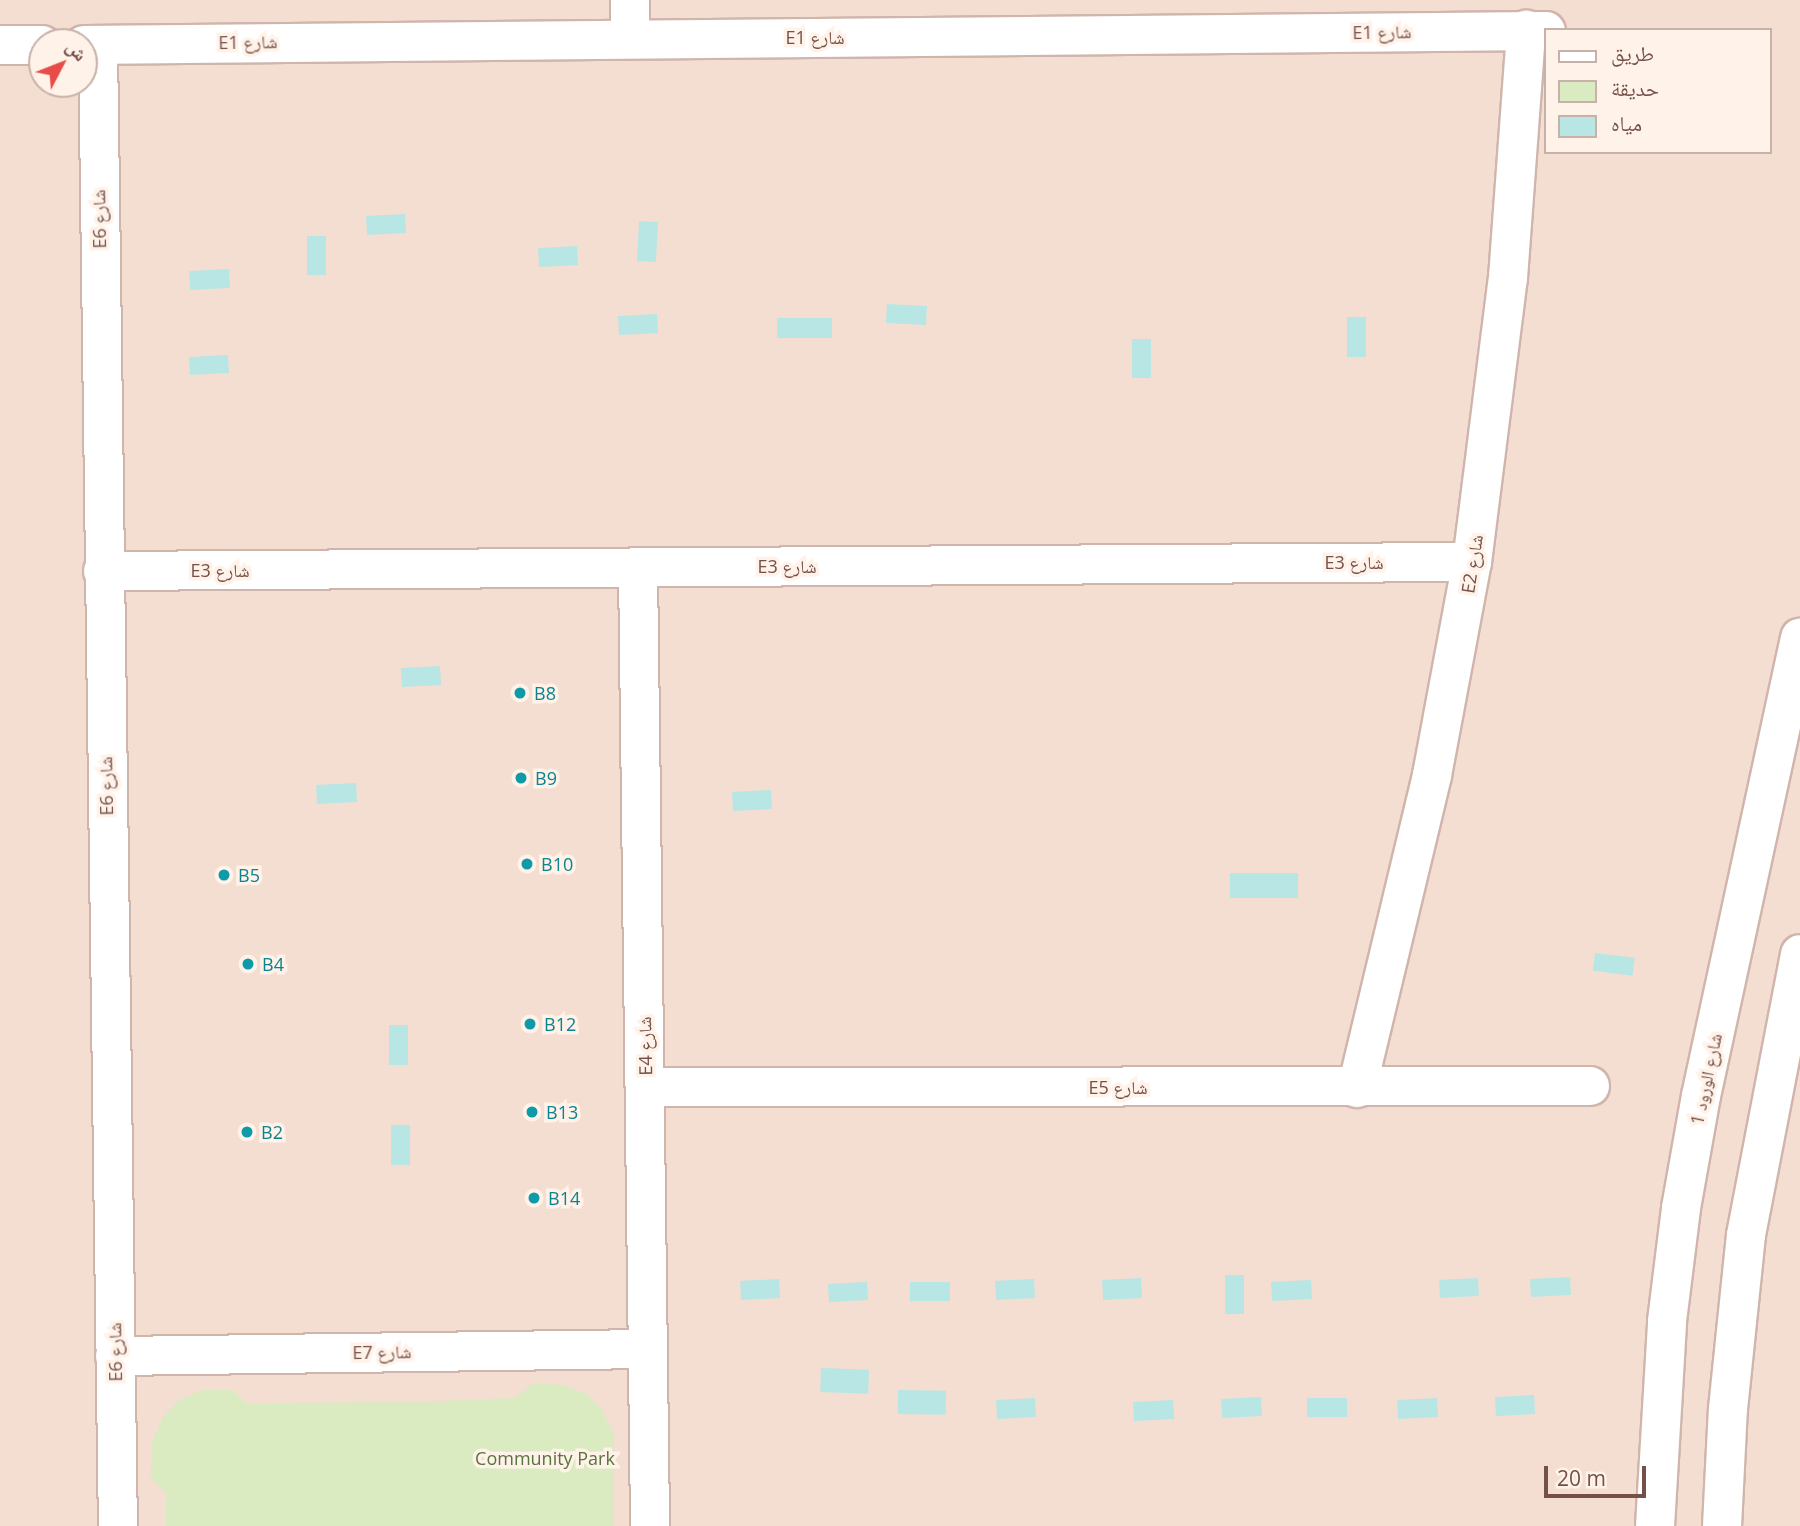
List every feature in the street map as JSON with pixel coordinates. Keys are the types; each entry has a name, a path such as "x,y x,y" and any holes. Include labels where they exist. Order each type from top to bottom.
{"street":[{"path":"630,0 631,39"},
{"name":"E1 شارع","path":"98,45 1536,30"},
{"name":"E2 شارع","path":"1357,1088 1432,775 1472,562 1536,30"},
{"path":"0,45 28,45"},
{"name":"E6 شارع","path":"92,98 103,570 118,1526"},
{"name":"E3 شارع","path":"103,570 1472,562"},
{"name":"E4 شارع","path":"638,567 650,1526"},
{"name":"شارع الورود 1","path":"1655,1526 1665,1346 1681,1208 1701,1096 1800,638"},
{"path":"1729,1516 1746,1235 1800,954"},
{"name":"E5 شارع","path":"646,1087 1590,1086"},
{"name":"E7 شارع","path":"115,1356 648,1349"}],"shaded area":[{"path":"0,0 1800,0 1800,1526 0,1526"}],"green space":[{"name":"Community Park","path":"534,1383 563,1385 587,1394 602,1410 614,1435 614,1526 166,1526 166,1493 151,1478 152,1442 163,1417 178,1401 201,1390 233,1390 246,1403 416,1402 515,1398"}],"water":[{"path":"405,214 406,233 367,235 366,216"},
{"path":"639,221 658,222 656,262 637,261"},
{"path":"307,236 326,236 326,275 307,275"},
{"path":"577,246 578,265 539,267 538,248"},
{"path":"229,269 230,288 190,290 189,271"},
{"path":"887,304 927,306 926,325 886,323"},
{"path":"657,314 658,333 619,335 618,316"},
{"path":"1347,317 1366,317 1366,357 1347,357"},
{"path":"777,318 832,318 832,338 777,338"},
{"path":"1132,339 1151,339 1151,378 1132,378"},
{"path":"228,355 229,373 190,375 189,357"},
{"path":"440,666 441,685 402,687 401,668"},
{"path":"356,783 357,802 317,804 316,785"},
{"path":"771,790 772,809 733,811 732,792"},
{"path":"1230,873 1298,873 1298,898 1230,898"},
{"path":"1595,953 1635,958 1633,976 1593,971"},
{"path":"389,1025 408,1025 408,1065 389,1065"},
{"path":"391,1125 410,1125 410,1165 391,1165"},
{"path":"1225,1275 1244,1275 1244,1314 1225,1314"},
{"path":"1570,1277 1571,1295 1531,1297 1530,1279"},
{"path":"1141,1278 1142,1298 1103,1300 1102,1280"},
{"path":"1478,1278 1479,1296 1440,1298 1439,1280"},
{"path":"779,1279 780,1298 741,1300 740,1281"},
{"path":"1034,1279 1035,1298 996,1300 995,1281"},
{"path":"1311,1280 1312,1299 1272,1301 1271,1282"},
{"path":"867,1282 868,1300 829,1302 828,1284"},
{"path":"910,1282 950,1282 950,1301 910,1301"},
{"path":"821,1368 869,1370 868,1394 820,1392"},
{"path":"898,1390 946,1391 946,1415 898,1414"},
{"path":"1534,1395 1535,1414 1496,1416 1495,1397"},
{"path":"1261,1397 1262,1416 1222,1418 1221,1399"},
{"path":"1035,1398 1036,1417 997,1419 996,1400"},
{"path":"1307,1398 1347,1398 1347,1417 1307,1417"},
{"path":"1437,1398 1438,1417 1398,1419 1397,1400"},
{"path":"1173,1400 1174,1419 1134,1421 1133,1402"}],"place":[{"name":"B8","path":"520,693"},
{"name":"B9","path":"521,778"},
{"name":"B10","path":"527,864"},
{"name":"B5","path":"224,875"},
{"name":"B4","path":"248,964"},
{"name":"B12","path":"530,1024"},
{"name":"B13","path":"532,1112"},
{"name":"B2","path":"247,1132"},
{"name":"B14","path":"534,1198"}]}
